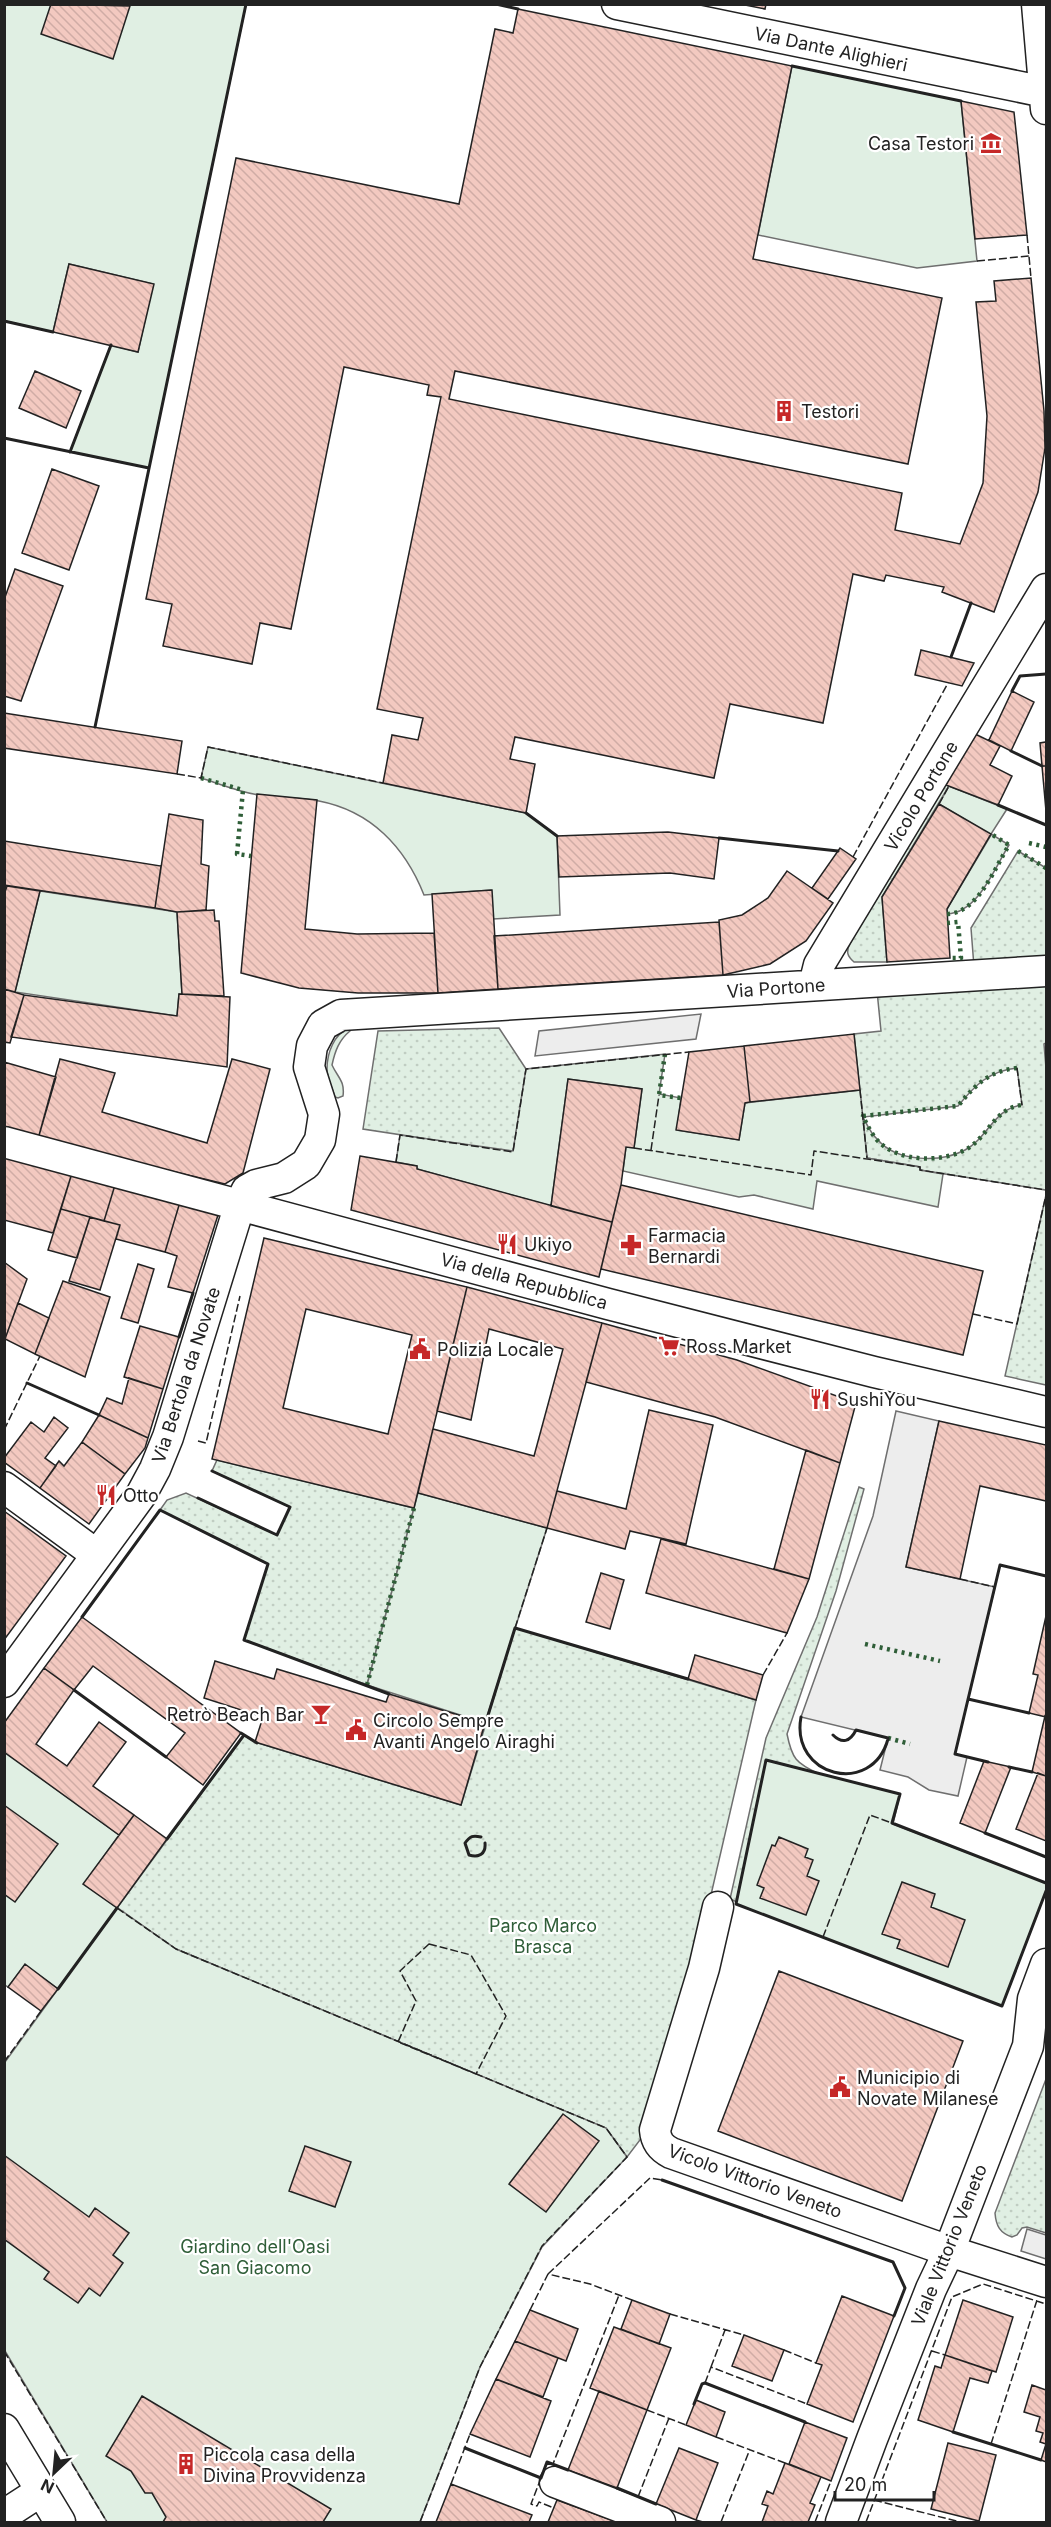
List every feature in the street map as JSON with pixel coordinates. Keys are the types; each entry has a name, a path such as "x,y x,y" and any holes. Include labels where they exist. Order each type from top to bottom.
{"street":[{"name":"Via Dante Alighieri","path":"617,4 1046,101"},
{"path":"1037,4 1046,101"},
{"name":"Vicolo Portone","path":"814,986 819,966 1036,627 1047,589"},
{"name":"Via Portone","path":"240,1204 247,1190 256,1185 284,1178 306,1164 320,1140 324,1114 309,1067 312,1046 323,1025 341,1015 1047,971"},
{"name":"Via della Repubblica","path":"4,1142 608,1304 917,1382 1047,1412"},
{"name":"Via Bertola da Novate","path":"4,1682 141,1495 155,1469 168,1437 240,1204"},
{"path":"4,1487 97,1555"},
{"name":"Vicolo Vittorio Veneto","path":"718,1907 704,1968 655,2130 657,2141 671,2153 949,2251 1047,2282"},
{"name":"Viale Vittorio Veneto","path":"841,2523 1028,2046 1033,2000 1047,1964"},
{"path":"1028,2046 1047,2022"},
{"path":"4,2429 60,2523"},
{"path":"555,2482 660,2523"},
{"path":"4,2515 41,2491"}],"green space":[{"path":"5,5 246,5 149,468 70,452 111,345 138,352 153,284 69,264 53,332 5,321"},
{"path":"792,66 961,101 977,261 917,268 758,235"},
{"path":"208,747 526,813 557,836 560,915 493,919 491,890 424,895 407,861 384,834 370,822 338,806 319,801 252,794 201,778"},
{"path":"945,784 949,786 882,897 887,962 854,962 848,954 850,943"},
{"path":"949,786 1007,809 991,834 1009,845 976,898 958,912 947,914 947,909 991,835 939,804"},
{"path":"1018,851 1046,868 1046,962 974,967 971,928"},
{"path":"40,891 177,912 182,994 179,994 177,1016 15,992"},
{"path":"1046,980 1046,1043 1044,1044 1046,1190 920,1170 920,1167 867,1158 854,1034 881,1031 877,991","holes":["1017,1068 1022,1105 1012,1107 998,1117 980,1138 965,1150 944,1157 931,1158 907,1156 886,1147 873,1135 863,1117 958,1106 983,1080 998,1072"]},
{"path":"349,1028 350,1031 338,1046 332,1065 343,1087 343,1096 338,1098 335,1097 329,1079 327,1063 335,1039"},
{"path":"499,1028 526,1069 513,1152 363,1129 378,1031"},
{"path":"665,1054 659,1094 681,1098 677,1130 739,1140 745,1103 860,1090 867,1158 920,1167 920,1170 943,1174 938,1207 817,1181 813,1209 754,1195 739,1197 623,1171 626,1147 634,1148 642,1089 568,1079 551,1206 417,1169 417,1166 396,1162 400,1135 513,1151 526,1069"},
{"path":"1046,1195 1046,1385 1005,1376"},
{"path":"217,1460 414,1508 367,1685 244,1640 268,1564 160,1510 167,1500 186,1493 277,1535 290,1507 212,1471"},
{"path":"859,1487 864,1489 836,1591 787,1734 796,1759 819,1774 766,1761 737,1902 730,1899 766,1738 817,1617"},
{"path":"418,1493 547,1528 485,1723 367,1685"},
{"name":"Parco Marco Brasca","path":"515,1628 756,1700 695,1964 643,2136 627,2157 606,2128 176,1949 117,1908 244,1735 255,1742 461,1805"},
{"name":"Giardino dell'Oasi San Giacomo","path":"5,1752 119,1835 84,1884 176,1949 606,2128 627,2157 542,2247 480,2367 420,2522 107,2522 5,2351 5,2062 58,1989 25,1965 8,1987 5,1985"},
{"path":"766,1760 900,1794 893,1824 1046,1883 1046,1891 1002,2006 736,1904"},
{"path":"1046,2079 1046,2233 1027,2227 1022,2228 1017,2235 1012,2237 999,2228 995,2213"}],"shaded area":[{"path":"701,1014 696,1039 535,1056 539,1031"},
{"path":"896,1411 939,1421 906,1567 995,1587 955,1754 967,1757 958,1796 929,1790 908,1777 880,1770 888,1738 801,1717 873,1516"},
{"path":"1027,2229 1046,2235 1046,2259 1021,2251"}],"building":[{"path":"51,4 130,6 113,59 41,34"},
{"path":"740,4 766,4 765,9"},
{"name":"Testori","path":"518,9 792,66 753,259 942,298 908,464 455,371 449,399 902,493 895,530 960,544 983,483 987,416 976,302 996,301 994,281 1031,278 1044,411 1045,448 1038,492 994,612 942,592 944,587 886,575 884,581 853,574 823,723 730,704 714,778 515,737 510,759 535,764 526,813 383,783 392,735 418,740 423,718 377,709 441,397 427,395 429,385 344,367 291,629 260,623 252,664 163,646 172,604 146,599 236,158 459,204 495,29 513,33"},
{"name":"Casa Testori","path":"961,101 1014,112 1027,235 975,239"},
{"path":"69,264 154,284 138,352 53,332"},
{"path":"35,371 81,391 66,428 19,408"},
{"path":"52,469 99,486 69,570 22,553"},
{"path":"15,569 63,586 21,701 4,696 4,600"},
{"path":"921,650 974,663 962,686 915,675"},
{"path":"1012,691 1034,702 1011,751 989,740"},
{"path":"4,713 182,741 177,774 4,748"},
{"path":"971,732 1000,746 990,765 1012,776 998,805 946,785"},
{"path":"1046,742 1046,766 1042,766 1040,743"},
{"path":"1042,766 1046,766 1046,811"},
{"path":"257,794 317,800 305,929 357,934 434,933 438,993 358,993 299,988 241,973"},
{"path":"939,804 991,834 947,909 950,958 887,962 882,897"},
{"path":"169,814 203,820 201,864 209,866 206,910 177,912 155,908"},
{"path":"668,832 719,838 714,879 670,873 559,877 557,836"},
{"path":"4,841 161,866 155,908 4,885"},
{"path":"840,848 856,859 828,899 812,888"},
{"path":"787,871 833,903 806,941 770,964 723,975 719,920 742,915 768,898"},
{"path":"7,886 40,891 15,992 4,989 4,895"},
{"path":"492,890 498,989 438,993 432,894"},
{"path":"214,910 215,921 219,921 224,996 182,994 177,912"},
{"path":"719,922 723,975 498,989 494,936"},
{"path":"4,989 24,995 10,1043 4,1042"},
{"path":"179,994 230,997 227,1067 11,1037 24,995 177,1016"},
{"path":"854,1034 860,1090 750,1102 744,1046"},
{"path":"744,1046 750,1102 745,1103 739,1140 676,1130 689,1052"},
{"path":"60,1059 115,1073 102,1112 207,1143 232,1059 270,1069 243,1173 225,1184 38,1139"},
{"path":"4,1062 56,1077 38,1139 4,1127"},
{"path":"568,1079 642,1089 634,1148 626,1147 621,1185 612,1222 551,1206"},
{"path":"4,1156 72,1173 53,1233 4,1220"},
{"path":"360,1156 417,1166 417,1169 612,1222 599,1277 351,1210"},
{"path":"72,1173 115,1185 104,1221 61,1209"},
{"path":"115,1185 180,1202 165,1252 116,1239 120,1225 104,1221"},
{"path":"621,1185 983,1271 963,1355 601,1269"},
{"path":"180,1202 219,1212 193,1293 168,1287 177,1256 165,1252"},
{"path":"61,1209 90,1217 77,1258 48,1250"},
{"path":"90,1217 120,1225 100,1290 69,1281"},
{"path":"264,1238 467,1287 414,1508 212,1459","holes":["306,1309 412,1335 388,1434 283,1408"]},
{"path":"4,1262 27,1279 5,1339 4,1338"},
{"path":"138,1264 154,1269 138,1323 121,1318"},
{"path":"63,1281 110,1297 85,1377 35,1354"},
{"path":"467,1287 602,1323 547,1528 418,1493 433,1429 534,1456 563,1349 489,1329 471,1420 437,1411"},
{"path":"18,1303 49,1318 35,1354 5,1339"},
{"path":"602,1323 737,1360 856,1403 840,1463 715,1417 586,1382"},
{"path":"140,1326 179,1337 163,1389 124,1377"},
{"path":"129,1378 163,1389 148,1438 99,1415 107,1398 122,1404"},
{"path":"649,1410 713,1425 686,1544 630,1531 625,1549 547,1528 557,1491 626,1509"},
{"path":"99,1415 148,1438 145,1448 125,1474 82,1442"},
{"path":"54,1417 68,1428 45,1458 56,1466 40,1488 4,1462 4,1458 31,1422 44,1432"},
{"path":"939,1421 1046,1445 1046,1501 980,1486 960,1579 906,1567"},
{"path":"82,1442 125,1474 89,1524 40,1488 59,1461 64,1466"},
{"path":"806,1450 840,1463 809,1579 774,1569"},
{"path":"4,1511 66,1556 4,1640"},
{"path":"661,1539 809,1579 787,1633 646,1593"},
{"path":"601,1573 624,1580 610,1629 586,1622"},
{"path":"1046,1616 1046,1717 1029,1713 1038,1675 1033,1674"},
{"path":"82,1617 241,1733 203,1785 166,1757 185,1733 93,1666 74,1690 44,1668"},
{"path":"695,1655 763,1675 756,1700 688,1679"},
{"path":"215,1661 274,1679 277,1669 386,1702 389,1694 485,1723 461,1805 255,1742 263,1717 204,1698"},
{"path":"44,1668 74,1690 36,1744 67,1766 99,1722 126,1742 93,1786 134,1815 119,1835 4,1752 4,1723"},
{"path":"1046,1717 1046,1776 1032,1772"},
{"path":"984,1761 1011,1767 985,1833 960,1823"},
{"path":"1038,1773 1046,1776 1046,1841 1016,1829"},
{"path":"4,1805 58,1844 15,1902 4,1894"},
{"path":"134,1815 167,1839 117,1908 83,1884"},
{"path":"779,1837 808,1849 805,1857 813,1860 807,1876 819,1881 806,1915 760,1898 764,1888 757,1885 772,1845 775,1846"},
{"path":"902,1882 935,1894 931,1907 965,1920 948,1967 897,1948 900,1940 882,1934"},
{"path":"25,1964 58,1989 41,2011 8,1987"},
{"name":"Municipio di Novate Milanese","path":"779,1971 963,2041 902,2201 718,2131"},
{"path":"563,2114 599,2141 546,2212 509,2184"},
{"path":"305,2146 351,2162 335,2207 289,2191"},
{"path":"4,2155 89,2217 95,2208 129,2233 113,2255 123,2263 100,2296 89,2288 78,2303 44,2279 49,2272 4,2239"},
{"path":"842,2296 894,2316 853,2422 807,2404 822,2365 816,2363"},
{"path":"632,2300 670,2314 659,2344 621,2329"},
{"path":"963,2300 1013,2317 996,2372 945,2355"},
{"path":"530,2310 578,2329 566,2361 515,2341"},
{"path":"614,2327 671,2348 647,2410 590,2388"},
{"path":"744,2335 784,2350 772,2381 732,2366"},
{"path":"515,2341 558,2358 543,2397 496,2379"},
{"path":"945,2355 992,2371 988,2383 970,2378 953,2432 918,2420 935,2366 941,2368"},
{"path":"496,2379 551,2401 530,2457 470,2434"},
{"path":"1032,2385 1046,2390 1046,2444 1040,2442 1043,2433 1036,2431 1040,2417 1024,2412"},
{"path":"599,2391 647,2410 617,2488 568,2470"},
{"name":"Piccola casa della Divina Provvidenza","path":"142,2396 331,2509 323,2522 163,2522 166,2517 152,2493 145,2493 131,2471 106,2456"},
{"path":"696,2400 725,2412 716,2437 686,2425"},
{"path":"805,2422 847,2438 831,2481 789,2464"},
{"path":"948,2443 996,2455 979,2521 931,2509"},
{"path":"1046,2444 1046,2462 1041,2460"},
{"path":"679,2448 718,2463 696,2520 656,2504"},
{"path":"785,2463 821,2477 810,2503 815,2505 808,2522 762,2522 768,2506 762,2504 767,2491 773,2494"},
{"path":"451,2484 532,2515 529,2522 436,2522"},
{"path":"557,2500 617,2522 548,2522"}],"hedge":[{"path":"201,778 243,790 237,854 251,856"},
{"path":"947,914 958,912 976,898 1009,845 991,834"},
{"path":"1029,843 1046,847"},
{"path":"1018,851 1046,868"},
{"path":"947,923 958,922 961,958 950,958"},
{"path":"665,1054 659,1095 681,1098"},
{"path":"1017,1068 998,1072 983,1080 958,1106 863,1116 873,1135 885,1147 907,1156 931,1158 944,1157 965,1150 973,1145 998,1117 1012,1107 1022,1105"},
{"path":"367,1685 414,1508"},
{"path":"865,1644 940,1661"},
{"path":"888,1738 910,1744"}],"fence":[{"path":"1027,235 1031,278"},
{"path":"977,261 1029,256"},
{"path":"853,857 948,683"},
{"path":"177,774 201,778 208,747 383,783"},
{"path":"939,804 949,786"},
{"path":"396,1162 400,1135 513,1152 526,1069 689,1052"},
{"path":"1017,1068 1022,1105"},
{"path":"860,1090 867,1158"},
{"path":"651,1150 659,1095"},
{"path":"634,1148 811,1175 814,1151 1046,1190"},
{"path":"973,1314 1017,1324 1046,1195"},
{"path":"198,1441 206,1443 240,1296"},
{"path":"4,1430 40,1356"},
{"path":"515,1628 547,1528"},
{"path":"960,1579 995,1587"},
{"path":"763,1675 787,1633"},
{"path":"823,1937 870,1815 892,1823"},
{"path":"117,1908 176,1949 606,2128 627,2157 542,2246 480,2367 420,2522"},
{"path":"429,1944 471,1955 506,2016 476,2074 398,2042 416,2001 400,1971 429,1944"},
{"path":"4,2062 41,2011"},
{"path":"548,2274 650,2178 662,2180"},
{"path":"530,2310 548,2274 590,2284 632,2300"},
{"path":"866,2522 952,2297 983,2284 1046,2304"},
{"path":"549,2463 553,2464 619,2295"},
{"path":"991,2444 1037,2300"},
{"path":"670,2314 744,2335"},
{"path":"711,2367 725,2330"},
{"path":"784,2350 816,2363"},
{"path":"4,2351 107,2522"},
{"path":"932,2351 945,2355"},
{"path":"705,2383 711,2367 807,2404"},
{"path":"647,2410 686,2425"},
{"path":"638,2497 669,2418"},
{"path":"451,2484 470,2434"},
{"path":"716,2437 785,2463"},
{"path":"721,2522 750,2449"},
{"path":"541,2478 531,2504 537,2506 539,2502 554,2508"},
{"path":"815,2522 831,2481"},
{"path":"874,2500 960,2522"},
{"path":"696,2520 703,2522"}],"wall":[{"path":"95,727 246,4"},
{"path":"496,4 518,9"},
{"path":"792,66 961,101"},
{"path":"4,321 53,332"},
{"path":"70,452 111,345"},
{"path":"4,438 149,468"},
{"path":"951,657 971,603"},
{"path":"1012,691 1020,676 1046,674"},
{"path":"1011,751 1042,766"},
{"path":"998,805 1046,825"},
{"path":"526,813 557,836"},
{"path":"719,838 838,851"},
{"path":"179,1337 193,1293"},
{"path":"27,1383 99,1415"},
{"path":"198,1498 277,1535 290,1507 212,1471"},
{"path":"82,1617 160,1510 268,1564 244,1640 389,1694"},
{"path":"988,1762 955,1754 1000,1565 1046,1576"},
{"path":"485,1725 515,1628 688,1679"},
{"path":"74,1690 166,1757"},
{"path":"968,1699 1029,1713"},
{"path":"801,1717 801,1738 808,1754 819,1766 834,1772 851,1773 866,1768 879,1757 888,1739"},
{"path":"833,1735 843,1741 851,1737 856,1730 888,1738"},
{"path":"241,1733 257,1743"},
{"path":"167,1839 244,1735"},
{"path":"1046,1883 892,1823 900,1794 766,1760 736,1904 1002,2006 1046,1891"},
{"path":"1009,1767 1032,1772"},
{"path":"985,1833 1046,1857"},
{"path":"481,1837 472,1837 465,1843 469,1855 481,1854 485,1843"},
{"path":"58,1989 117,1908"},
{"path":"662,2180 893,2262 905,2288 894,2316"},
{"path":"694,2404 702,2384 705,2383 805,2422"},
{"path":"953,2432 1041,2460"},
{"path":"465,2448 541,2478 547,2462 568,2470"},
{"path":"617,2488 656,2504"}],"place":[{"name":"Casa Testori","path":"991,143"},
{"name":"Testori","path":"784,411"},
{"name":"Ukiyo","path":"507,1244"},
{"name":"Farmacia Bernardi","path":"631,1245"},
{"name":"Ross Market","path":"669,1346"},
{"name":"Polizia Locale","path":"420,1349"},
{"name":"SushiYou","path":"820,1399"},
{"name":"Otto","path":"106,1495"},
{"name":"Retrò Beach Bar","path":"321,1714"},
{"name":"Circolo Sempre Avanti Angelo Airaghi","path":"356,1730"},
{"name":"Municipio di Novate Milanese","path":"840,2087"},
{"name":"Piccola casa della Divina Provvidenza","path":"186,2464"}]}
